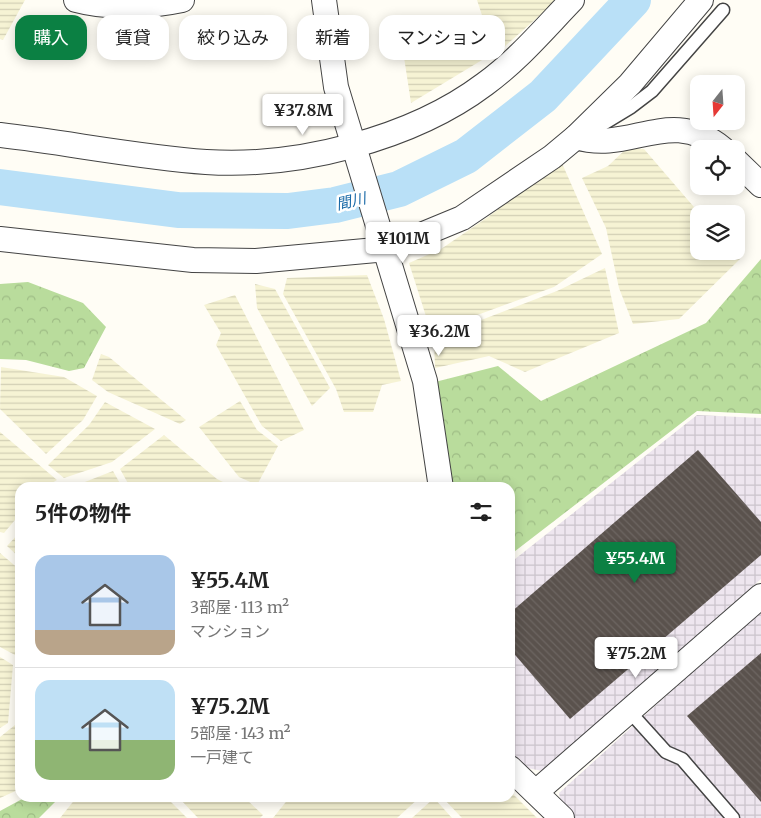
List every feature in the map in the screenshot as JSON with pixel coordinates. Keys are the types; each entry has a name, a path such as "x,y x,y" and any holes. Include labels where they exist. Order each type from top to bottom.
{"street":[{"path":"76,0 112,6 167,3 182,0"},
{"path":"324,0 336,87 425,381 440,482"},
{"path":"0,135 156,157 208,162 295,157 356,149 405,129 451,106 485,84 519,56 572,0"},
{"path":"0,239 193,260 247,261 337,255 385,246 462,218 582,139 701,0"},
{"path":"582,139 601,142 672,129 689,130 709,140"},
{"path":"745,170 761,185"},
{"path":"536,792 761,596"},
{"path":"515,773 562,818"}],"lane":[{"path":"582,139 652,91 723,10"},
{"path":"629,711 666,752 682,758 734,818"}],"shaded area":[{"path":"0,0 25,0 15,15 3,40 0,39"},
{"path":"477,0 557,0 505,46 505,15 482,15"},
{"path":"404,60 482,60 411,103"},
{"path":"627,148 644,149 692,205 690,205 690,260 739,260 679,319 633,324 619,288 606,228 582,178 608,166"},
{"path":"561,161 602,254 554,287 431,332 409,263 441,249 488,217"},
{"path":"605,268 619,333 525,372 489,356 435,368 434,338 557,291"},
{"path":"367,275 384,319 401,381 382,385 373,412 344,412 336,389 283,294 287,278"},
{"path":"255,284 275,289 330,388 312,406 257,308"},
{"path":"235,295 304,430 281,441 262,426 216,345 221,333 204,305"},
{"path":"101,354 109,357 186,420 180,424 108,392 92,380"},
{"path":"1,367 64,377 97,396 83,420 46,454 0,409"},
{"path":"240,401 257,430 278,446 259,482 250,482 239,477 199,427"},
{"path":"105,402 155,429 112,462 64,478 48,465 89,425"},
{"path":"697,415 761,418 761,579 542,771 518,766 515,763 515,559"},
{"path":"0,432 57,480 54,482 15,482 15,520 4,533 0,532"},
{"path":"164,435 223,482 127,482 120,469"},
{"path":"113,471 119,482 85,482"},
{"path":"15,537 15,553 7,546"},
{"path":"0,553 15,566 15,655 0,647"},
{"path":"761,610 761,818 571,818 562,808 559,793"},
{"path":"0,657 13,665 8,723 0,728"},
{"path":"15,725 15,791 0,798 0,737"},
{"path":"515,796 537,818 462,818 447,802 515,802"},
{"path":"73,802 171,802 187,818 60,818"},
{"path":"183,802 249,802 263,815 260,818 198,818"},
{"path":"286,802 415,802 397,818 273,818"},
{"path":"430,802 438,802 452,818 412,818"}],"green space":[{"path":"761,259 761,414 697,411 515,551 515,482 447,482 435,382 498,366 541,401 706,323"},
{"path":"28,282 83,303 106,327 84,368 69,371 26,360 0,359 0,284"},
{"path":"17,802 55,802 39,818 0,818 0,811"}],"building":[{"path":"698,450 761,522 761,555 570,719 515,655 515,609"},
{"path":"761,653 761,802 687,716"}],"waterway":[{"name":"間川","path":"0,187 178,210 288,211 335,205 399,189 466,156 543,96 633,0"}]}
